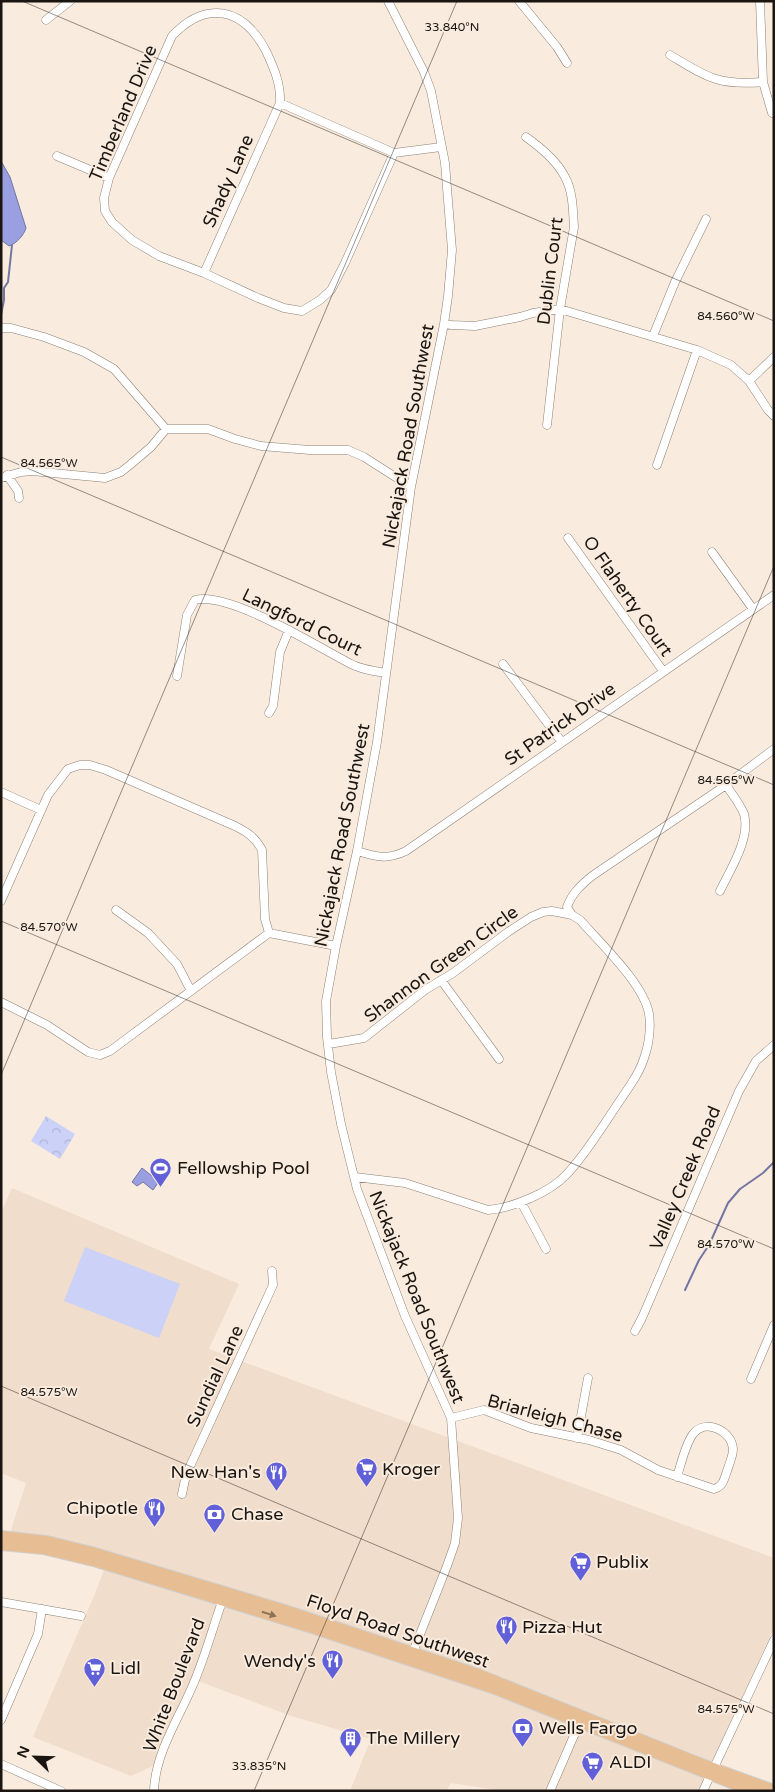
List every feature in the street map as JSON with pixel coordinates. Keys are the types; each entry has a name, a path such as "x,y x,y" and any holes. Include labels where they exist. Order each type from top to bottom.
{"main road":[{"name":"Floyd Road Southwest","path":"1,1536 29,1538 74,1547 411,1656 478,1674 712,1772 751,1791"},
{"name":"Floyd Road Southwest","path":"1,1545 70,1555 224,1596"},
{"name":"Floyd Road Southwest","path":"411,1656 579,1724 712,1772 774,1790"}],"street":[{"path":"46,20 70,1"},
{"name":"Nickajack Road Southwest","path":"388,1 424,72 431,91 445,163 452,250 444,324 411,486 377,742 326,1001 327,1037 341,1124 364,1210 391,1282 450,1418 458,1518 455,1543 411,1656"},
{"path":"519,1 557,47 567,63"},
{"path":"760,1 763,82 772,113"},
{"name":"Timberland Drive","path":"280,103 281,88 271,61 259,39 246,22 227,12 208,10 182,24 172,36 109,178 103,205 108,217 132,240 159,256 204,272 258,298 284,308 302,311 320,300 331,290 394,153"},
{"path":"670,55 703,75 723,82 740,84 763,82"},
{"path":"280,103 394,153 441,147"},
{"name":"Shady Lane","path":"204,272 280,103"},
{"name":"Dublin Court","path":"526,137 552,159 565,177 571,198 574,227 560,309 547,425"},
{"path":"57,156 109,178"},
{"path":"654,336 675,282 706,219"},
{"path":"444,324 475,326 520,317 532,312 560,309 697,350 731,365 749,381 774,416"},
{"path":"1,328 44,337 84,352 106,364 114,369 166,429 208,429 261,446 310,450 348,450 364,457 411,486"},
{"path":"657,464 697,350"},
{"path":"749,381 774,357"},
{"path":"4,477 32,471 105,478 121,472 131,464 152,447 166,429"},
{"path":"4,477 18,491 19,498"},
{"name":"O Flaherty Court","path":"568,538 663,671"},
{"path":"712,552 753,609"},
{"name":"St Patrick Drive","path":"357,851 384,857 394,857 406,851 774,595"},
{"name":"Langford Court","path":"177,676 187,615 195,600 202,598 237,606 289,630 350,663 386,673"},
{"path":"269,713 273,706 280,652 289,630"},
{"path":"503,664 561,742"},
{"path":"355,1177 405,1183 476,1208 488,1210 522,1202 542,1192 565,1176 594,1139 634,1079 645,1056 650,1016 645,998 630,977 587,928 572,915 567,907 570,897 578,887 592,876 726,785 774,749"},
{"path":"1,900 48,795 68,769 80,765 90,765 125,777 248,833 256,840 262,850 265,920 269,933"},
{"path":"720,891 737,856 746,828 744,815 726,785"},
{"path":"1,792 41,810"},
{"path":"116,910 148,934 177,964 191,990"},
{"name":"Shannon Green Circle","path":"329,1044 364,1038 425,990 532,917 543,912 552,911 572,915"},
{"path":"1,1002 47,1024 88,1052 100,1055 110,1050 269,933 336,946"},
{"path":"441,980 499,1059"},
{"name":"Valley Creek Road","path":"635,1331 739,1091 756,1061 774,1045"},
{"path":"522,1202 546,1249"},
{"name":"Sundial Lane","path":"182,1494 186,1475 273,1285 272,1271"},
{"path":"751,1379 772,1336 774,1325"},
{"path":"577,1438 588,1378"},
{"name":"Briarleigh Chase","path":"450,1418 484,1410 531,1428 589,1440 620,1450 658,1470 677,1477 714,1488 723,1484 733,1448 724,1432 713,1426 706,1426 694,1432 677,1477"},
{"name":"White Boulevard","path":"154,1791 157,1770 165,1745 193,1685 224,1596"},
{"path":"1,1602 80,1616"},
{"path":"1,1720 38,1634 42,1609"},
{"path":"703,1791 774,1640"},
{"path":"550,1791 579,1724"},
{"path":"1,1764 61,1791"}],"shaded area":[{"path":"12,1188 239,1284 209,1349 774,1558 774,1628 710,1766 709,1791 504,1791 451,1783 446,1791 350,1791 371,1739 291,1716 198,1681 159,1763 131,1776 33,1737 109,1557 10,1533 26,1483 1,1473 1,1213"}],"green space":[{"path":"46,1116 75,1134 60,1159 31,1141"},
{"path":"85,1247 180,1284 159,1338 64,1301"}],"water":[{"path":"1,161 10,177 26,228 20,238 9,246 1,240"},
{"path":"142,1168 157,1180 160,1180 153,1190 143,1182 137,1186 132,1182"}],"waterway":[{"path":"1,315 4,288 8,282 12,245"},
{"path":"685,1290 699,1260 709,1245 728,1203 740,1189 763,1173 774,1162"}],"place":[{"name":"Fellowship Pool","path":"161,1187"},
{"name":"Kroger","path":"366,1488"},
{"name":"New Han's","path":"277,1491"},
{"name":"Chipotle","path":"154,1527"},
{"name":"Chase","path":"215,1533"},
{"name":"Publix","path":"580,1581"},
{"name":"Pizza Hut","path":"506,1646"},
{"name":"Wendy's","path":"332,1680"},
{"name":"Lidl","path":"94,1687"},
{"name":"Wells Fargo","path":"523,1747"},
{"name":"The Millery","path":"350,1757"},
{"name":"ALDI","path":"593,1781"}]}
